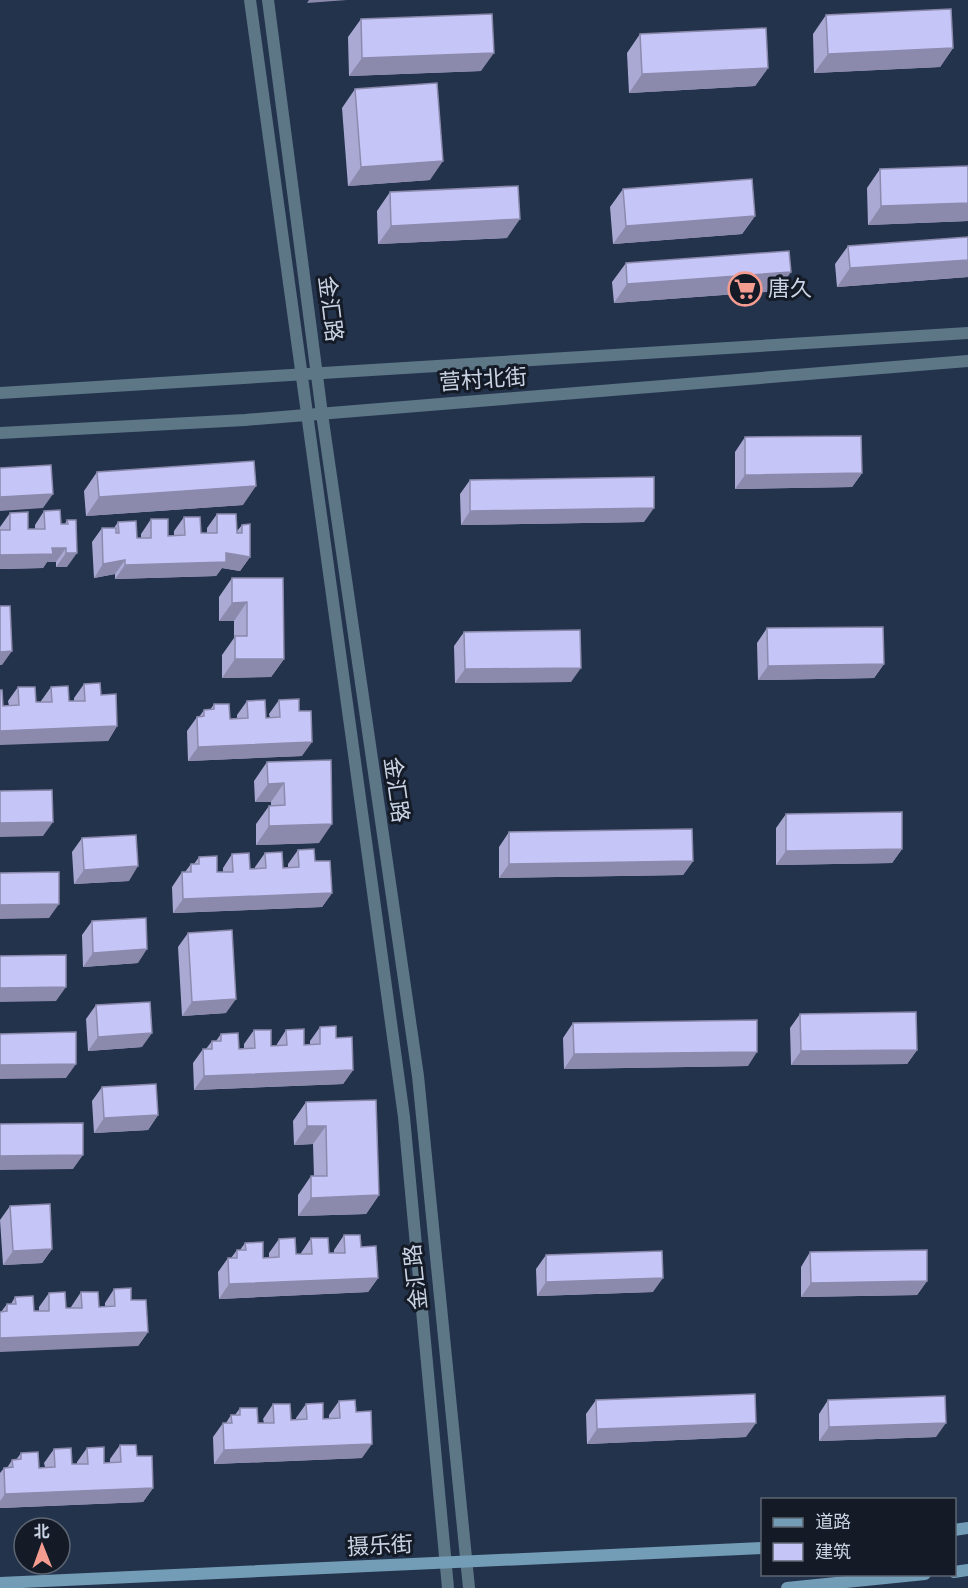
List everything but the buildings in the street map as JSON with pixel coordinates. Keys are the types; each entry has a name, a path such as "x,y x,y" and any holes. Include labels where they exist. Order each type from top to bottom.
{"main road":[{"name":"摄乐街","path":"0,1583 761,1548"},
{"path":"787,1588 914,1576"}],"street":[{"name":"金汇路","path":"250,0 404,1117 448,1588"},
{"name":"金汇路","path":"268,0 322,414 418,1076 469,1588"},
{"name":"营村北街","path":"0,393 968,333"},
{"name":"营村北街","path":"0,433 322,414 968,361"}],"place":[{"name":"唐久","path":"745,289"}]}
